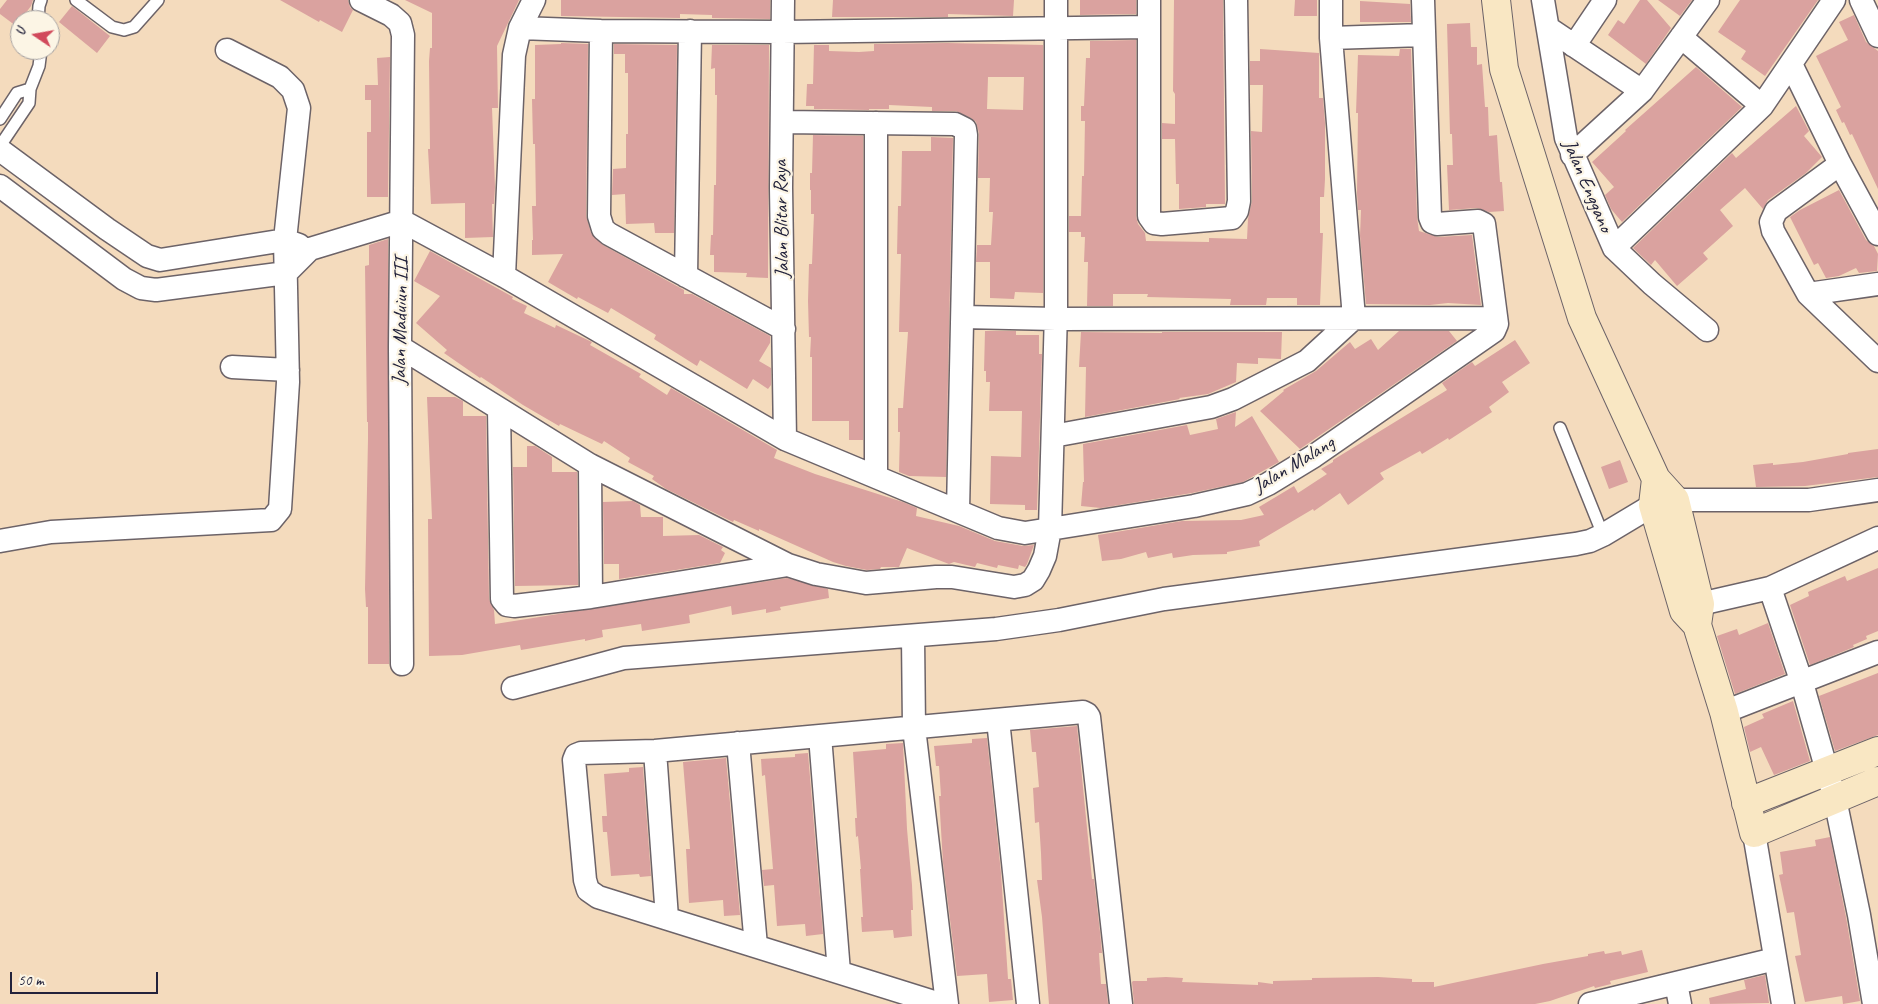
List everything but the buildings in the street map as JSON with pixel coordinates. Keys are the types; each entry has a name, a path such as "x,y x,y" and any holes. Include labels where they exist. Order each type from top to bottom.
{"street":[{"name":"Jalan Maduiun III","path":"362,0 391,15 400,23 403,35 400,347 402,664"},
{"path":"504,276 514,55 520,28 534,0"},
{"name":"Jalan Blitar Raya","path":"783,0 782,122 785,439"},
{"path":"400,347 590,465 788,565 816,574 866,583 952,577 1014,587 1025,586 1033,580 1039,570 1045,556 1050,529 1056,319 1056,0"},
{"path":"1149,0 1150,216 1154,223 1162,224 1232,218 1237,211 1240,201 1236,0"},
{"path":"1331,0 1331,38 1354,318"},
{"path":"963,317 1056,319 1496,318 1484,224 1478,221 1437,224 1432,222 1430,217 1423,0"},
{"path":"1496,0 1504,69 1582,318 1661,494 1724,712 1754,833 1783,1004"},
{"name":"Jalan Enggano","path":"1543,0 1566,138 1614,248 1707,330"},
{"path":"1574,46 1606,0"},
{"path":"1572,155 1642,91 1708,0"},
{"path":"1614,248 1762,106 1834,0"},
{"path":"1861,0 1878,36"},
{"path":"520,28 601,31 782,32 1149,27"},
{"path":"1548,28 1642,91"},
{"path":"601,31 600,223 603,229 784,329"},
{"path":"686,276 690,31"},
{"path":"1331,38 1423,35"},
{"path":"1681,36 1762,106"},
{"path":"0,541 51,532 271,520 280,509 288,370 285,240 299,108 293,90 280,77 227,50"},
{"path":"1791,64 1840,164 1878,234"},
{"path":"782,122 955,124 965,129 958,512"},
{"path":"876,123 876,477"},
{"path":"0,148 106,229 147,256 160,260 285,240 310,249"},
{"path":"1840,164 1776,211 1771,222 1773,231 1808,294 1878,361"},
{"path":"0,186 124,279 141,288 156,290 286,273 310,249 402,221"},
{"name":"Jalan Malang","path":"402,221 504,276 785,439 998,528 1025,533 1228,499 1247,494 1268,484 1314,456 1494,331 1497,324 1496,318"},
{"path":"141,288 147,256"},
{"path":"1808,294 1878,284"},
{"path":"1053,436 1211,407 1233,399 1291,371 1324,347 1354,318"},
{"path":"1313,319 1324,347"},
{"path":"232,367 288,370"},
{"path":"499,409 502,599 507,605 514,606 591,597 788,565"},
{"path":"590,465 591,597"},
{"path":"513,688 624,658 913,637 996,629 1059,620 1164,599 1576,544 1590,541 1603,535 1661,494 1809,500 1878,490"},
{"path":"1694,613 1770,588 1878,538"},
{"path":"1770,588 1802,683 1868,912 1874,1004"},
{"path":"913,637 914,728 947,1004"},
{"path":"1724,712 1878,652"},
{"path":"940,1004 598,896 588,890 585,880 574,760 576,755 581,753 655,751 1082,712 1089,717 1120,1004"},
{"path":"998,720 1028,1004"},
{"path":"820,736 839,972"},
{"path":"738,743 756,946"},
{"path":"1746,803 1878,750"},
{"path":"655,751 668,918"},
{"path":"1754,833 1878,781"},
{"path":"1590,1004 1678,994 1775,959"}],"lane":[{"path":"76,0 112,27 124,30 134,27 158,0"},
{"path":"0,148 29,103 30,90 40,60"},
{"path":"0,119 17,93 30,90"},
{"path":"1560,428 1603,535"}]}
